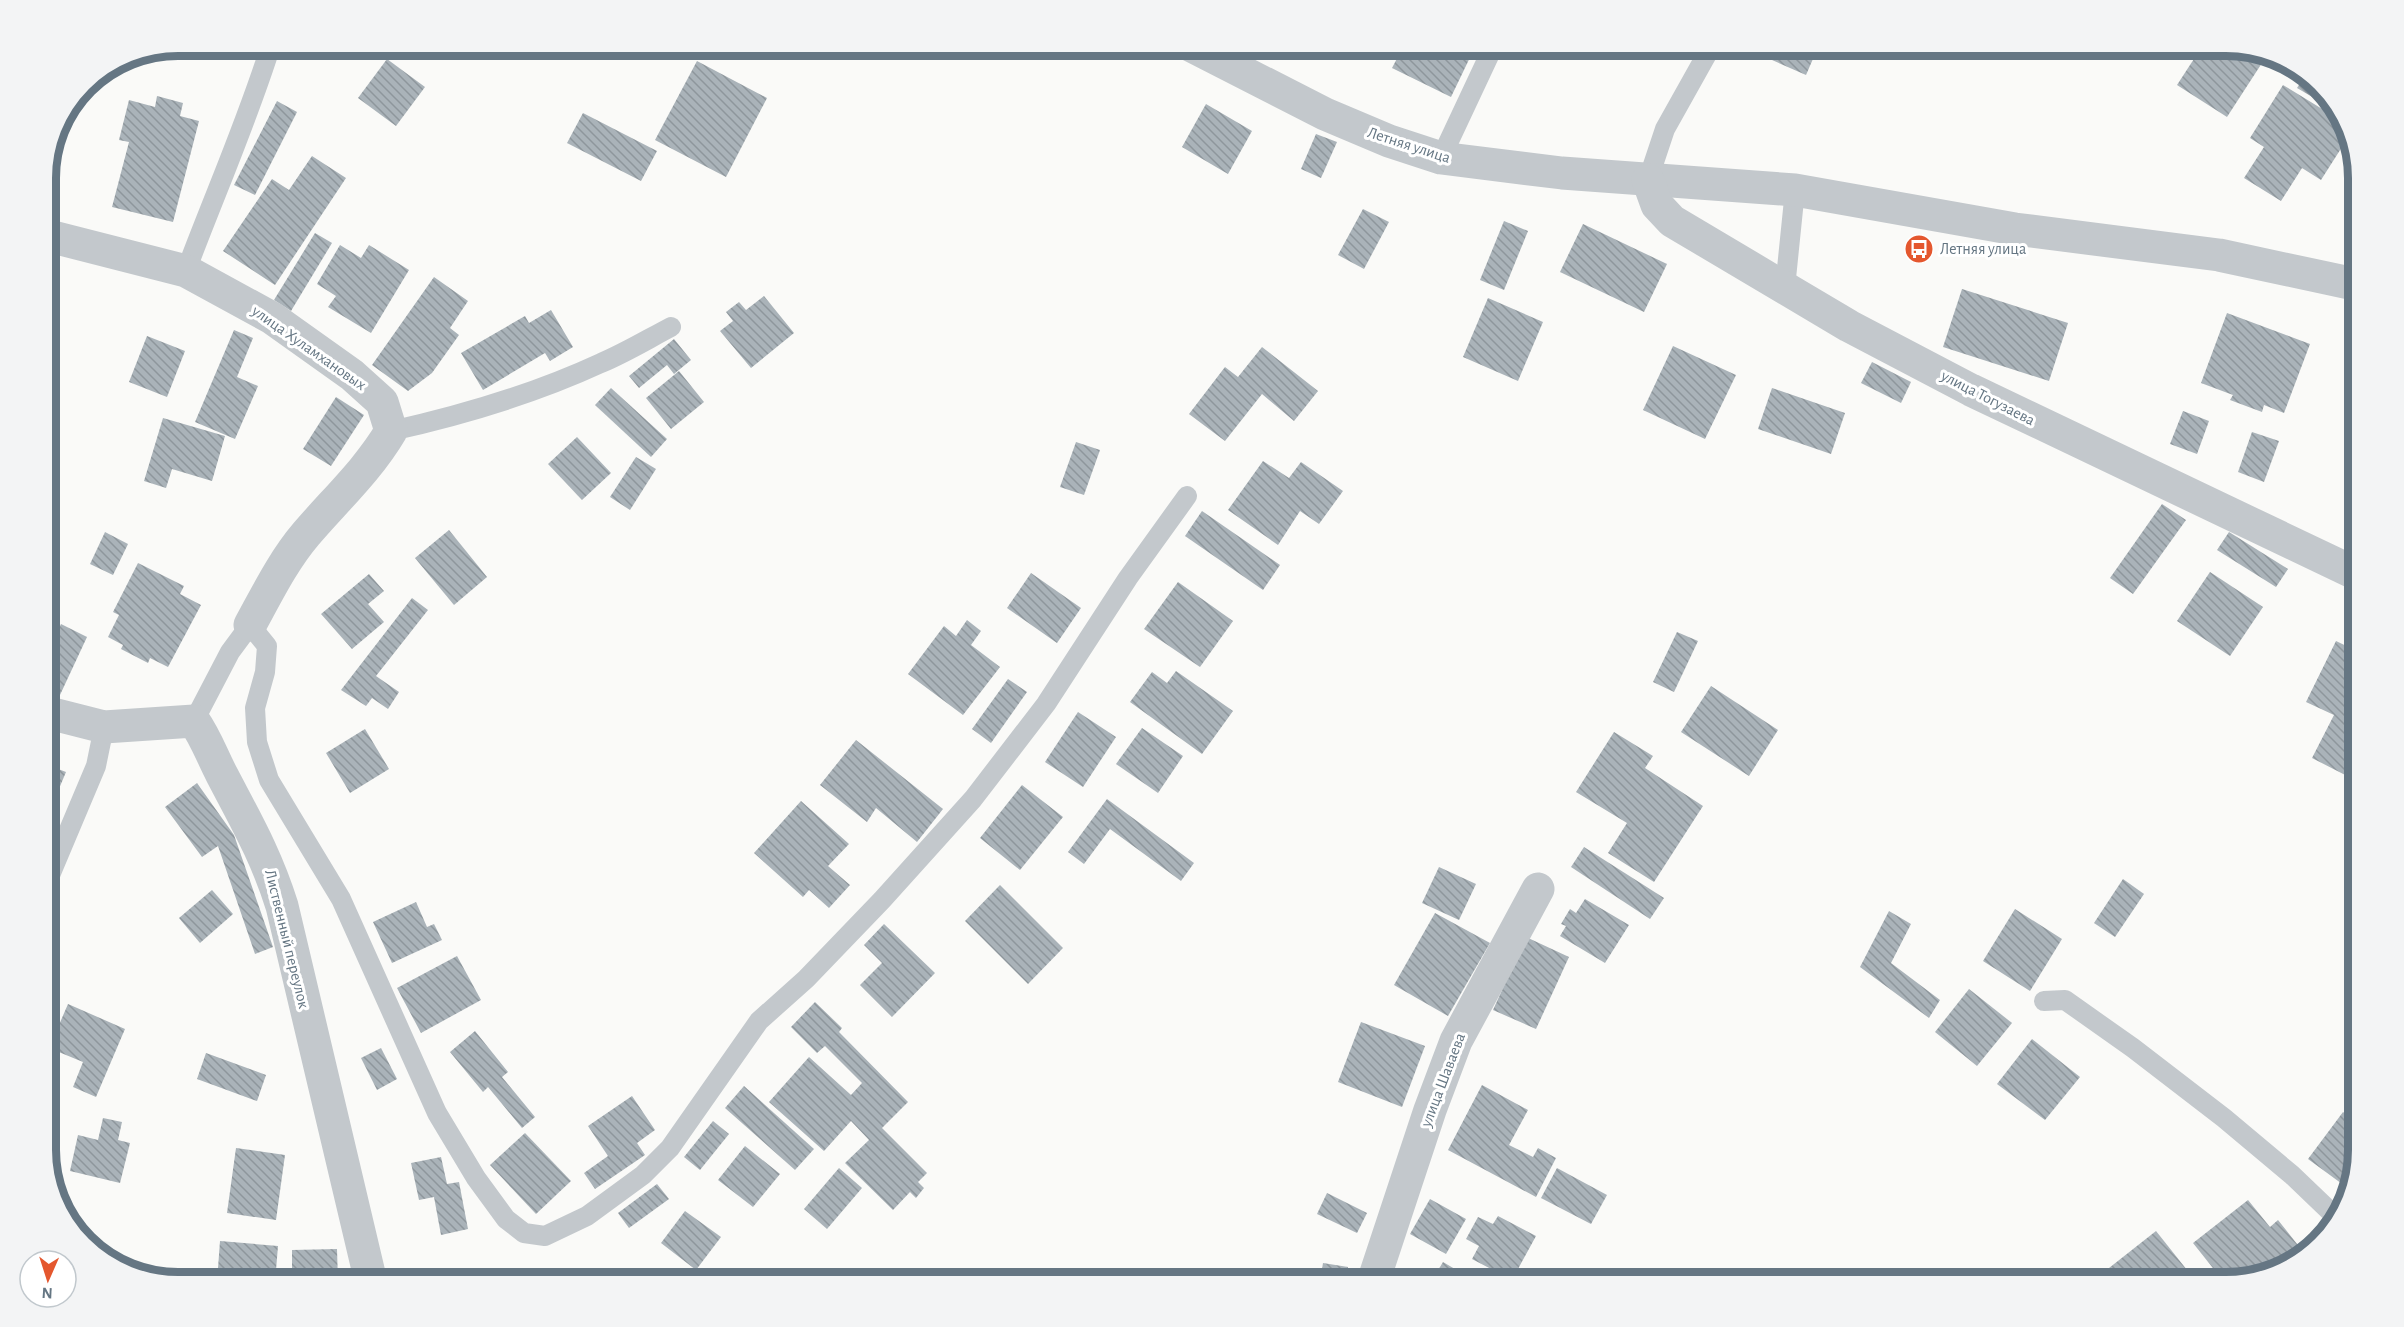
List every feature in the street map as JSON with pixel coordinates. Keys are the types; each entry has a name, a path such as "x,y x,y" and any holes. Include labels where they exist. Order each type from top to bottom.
{"street":[{"name":"Летняя улица","path":"1211,56 1324,114 1389,141 1441,158 1562,173 1795,190 2014,229 2218,255 2348,283"},
{"name":"улица Тогузаева","path":"1648,180 1657,205 1672,221 1850,326 2017,413 2348,570"},
{"name":"улица Хуламхановых","path":"56,238 186,271 272,318 352,375 382,402 391,431"},
{"path":"250,625 304,535 378,453 391,431"},
{"path":"56,715 104,728 194,721"},
{"name":"Лиственный переулок","path":"194,721 208,741 220,772 269,864 282,906 368,1271"},
{"name":"улица Шаваева","path":"1377,1271 1430,1110 1456,1041 1538,889"}],"lane":[{"path":"186,271 225,165 256,93 268,56"},
{"path":"1441,158 1489,56"},
{"path":"1648,180 1665,129 1706,56"},
{"path":"1785,288 1795,190"},
{"path":"391,431 458,416 528,392 602,363 671,327"},
{"path":"194,721 230,652 250,625 267,646 265,672 255,708 257,742 269,780 341,900 437,1113 476,1178 506,1219 524,1233 545,1236 587,1216 643,1175 670,1148 759,1021 806,979 882,900 973,799 1046,704 1128,578 1187,496"},
{"path":"56,860 96,766 104,728"},
{"path":"2044,1001 2065,1000 2133,1048 2258,1146 2330,1213"}],"building":[{"path":"1398,56 1471,56 1451,97 1392,68"},
{"path":"1763,56 1814,56 1806,75"},
{"path":"2196,56 2243,57 2262,63 2227,117 2177,85"},
{"path":"387,59 425,87 396,126 358,98"},
{"path":"697,61 767,98 726,177 655,140"},
{"path":"2301,81 2323,103 2297,88"},
{"path":"2283,85 2331,114 2344,144 2321,180 2302,168 2281,201 2244,178 2264,147 2250,138"},
{"path":"157,96 183,103 180,116 199,121 173,222 112,207 129,142 119,140 129,100 155,107"},
{"path":"277,101 297,112 255,195 234,185"},
{"path":"1206,104 1252,131 1228,174 1182,147"},
{"path":"583,113 657,151 641,181 567,143"},
{"path":"1316,134 1337,142 1321,178 1301,169"},
{"path":"312,156 346,178 275,285 223,251 272,179 289,190"},
{"path":"1363,209 1389,222 1364,269 1338,255"},
{"path":"1504,221 1528,231 1504,290 1480,280"},
{"path":"1583,224 1667,264 1644,312 1560,272"},
{"path":"315,233 332,243 291,311 274,300"},
{"path":"340,245 361,258 369,245 409,270 371,333 328,307 336,296 317,284"},
{"path":"434,277 468,301 450,328 459,335 432,373 408,391 372,365"},
{"path":"1962,289 2068,323 2049,381 1943,347"},
{"path":"764,296 794,333 751,368 720,331 733,321 726,312 739,302 746,310"},
{"path":"1488,298 1543,322 1518,381 1463,357"},
{"path":"551,310 573,347 550,361 545,353 483,390 461,353 525,316 529,323"},
{"path":"2227,313 2310,344 2284,413 2264,405 2262,412 2230,400 2233,395 2201,383"},
{"path":"234,330 253,338 237,377 258,386 235,439 195,422"},
{"path":"147,336 185,351 167,397 129,382"},
{"path":"674,339 691,360 674,374 667,365 639,388 629,376"},
{"path":"1673,346 1736,375 1705,439 1643,410"},
{"path":"1262,347 1318,391 1294,421 1262,394 1225,441 1189,414 1225,367 1238,377"},
{"path":"1872,362 1911,382 1901,403 1861,383"},
{"path":"679,371 704,402 671,429 646,398"},
{"path":"611,388 667,439 651,457 595,405"},
{"path":"1772,388 1845,413 1831,454 1758,429"},
{"path":"336,397 364,415 331,466 303,449"},
{"path":"2183,411 2209,421 2197,454 2170,444"},
{"path":"163,418 225,436 212,481 172,469 166,488 144,481"},
{"path":"2252,432 2279,441 2264,482 2238,472"},
{"path":"577,437 611,473 582,500 548,464"},
{"path":"1076,442 1100,450 1084,495 1060,487"},
{"path":"636,457 656,469 630,510 610,497"},
{"path":"1263,461 1289,478 1301,462 1343,491 1319,524 1300,511 1278,545 1228,510"},
{"path":"2162,504 2186,520 2133,594 2110,578"},
{"path":"1202,511 1280,565 1263,590 1185,536"},
{"path":"449,530 487,577 454,605 415,558"},
{"path":"105,532 128,544 113,575 90,564"},
{"path":"2229,532 2288,569 2276,587 2217,550"},
{"path":"138,563 184,586 180,594 201,605 168,667 150,658 148,663 121,649 123,645 108,637 119,615 113,612"},
{"path":"2210,572 2263,607 2230,656 2177,621"},
{"path":"1031,573 1081,608 1057,643 1007,608"},
{"path":"369,574 384,591 368,604 384,622 352,649 321,614"},
{"path":"1178,582 1233,621 1200,667 1144,629"},
{"path":"412,598 428,610 376,676 399,692 388,709 372,698 366,706 341,690"},
{"path":"967,620 981,631 971,645 1000,667 963,715 908,674 944,626 956,636"},
{"path":"61,624 87,637 60,695 56,693 56,634"},
{"path":"1677,632 1698,641 1674,692 1653,682"},
{"path":"2336,641 2348,647 2348,776 2312,758 2334,715 2306,702"},
{"path":"1176,671 1233,711 1202,754 1130,702 1152,672 1167,683"},
{"path":"1008,679 1027,692 991,743 972,729"},
{"path":"1711,686 1778,730 1749,776 1681,732"},
{"path":"1078,712 1116,737 1083,787 1045,762"},
{"path":"1142,728 1183,756 1158,793 1116,764"},
{"path":"365,729 389,769 350,793 326,753"},
{"path":"1614,732 1653,756 1645,768 1703,806 1654,882 1608,853 1627,823 1576,792"},
{"path":"856,740 943,809 917,842 876,808 867,822 820,785"},
{"path":"56,768 66,772 56,796"},
{"path":"197,783 234,835 273,947 255,954 218,846 202,857 165,807"},
{"path":"1022,785 1063,817 1020,870 980,838"},
{"path":"1107,799 1194,863 1181,881 1110,829 1084,864 1068,852"},
{"path":"801,801 849,844 828,866 850,885 829,908 809,890 803,897 754,853"},
{"path":"1584,847 1664,898 1650,919 1571,867"},
{"path":"1439,867 1476,884 1459,920 1422,903"},
{"path":"2123,879 2144,894 2115,937 2094,923"},
{"path":"1000,885 1063,948 1028,984 965,921"},
{"path":"212,890 233,914 200,943 179,918"},
{"path":"1585,899 1629,925 1605,963 1560,936 1566,926 1561,924 1570,909 1576,913"},
{"path":"416,902 427,927 434,924 442,940 392,963 373,922"},
{"path":"2015,909 2062,939 2030,991 1983,961"},
{"path":"1889,911 1911,924 1891,963 1940,1000 1929,1018 1860,967"},
{"path":"1435,913 1490,943 1448,1016 1394,985"},
{"path":"884,924 935,973 892,1017 860,985 882,963 864,945"},
{"path":"1526,937 1569,957 1536,1029 1493,1010"},
{"path":"457,956 481,1000 421,1033 397,988"},
{"path":"1969,989 2012,1023 1977,1066 1935,1032"},
{"path":"815,1002 842,1028 839,1032 908,1102 882,1128 927,1173 918,1182 924,1188 916,1198 910,1192 893,1210 845,1163 869,1140 851,1121 824,1151 769,1102 809,1057 851,1095 862,1083 825,1046 817,1053 791,1027"},
{"path":"68,1004 125,1029 96,1097 73,1087 83,1062 56,1051 56,1032"},
{"path":"1361,1022 1425,1046 1402,1107 1338,1082"},
{"path":"475,1031 508,1072 502,1077 535,1117 522,1128 488,1087 483,1092 450,1052"},
{"path":"2032,1039 2080,1077 2045,1120 1997,1084"},
{"path":"381,1048 397,1079 377,1090 361,1058"},
{"path":"206,1053 266,1075 257,1101 197,1079"},
{"path":"1482,1085 1528,1110 1509,1145 1533,1157 1538,1148 1556,1158 1536,1197 1448,1150"},
{"path":"744,1086 814,1149 795,1170 725,1108"},
{"path":"632,1096 655,1130 637,1143 645,1155 595,1189 584,1173 608,1156 588,1126"},
{"path":"2343,1112 2348,1116 2347,1166 2343,1184 2308,1159"},
{"path":"103,1118 122,1122 118,1140 130,1143 120,1183 70,1171 78,1135 98,1140"},
{"path":"713,1121 729,1134 700,1170 684,1157"},
{"path":"525,1133 571,1181 536,1214 490,1165"},
{"path":"745,1146 780,1174 753,1207 718,1180"},
{"path":"236,1148 285,1155 276,1220 227,1213"},
{"path":"441,1157 447,1184 459,1182 468,1229 441,1235 434,1197 419,1200 411,1163"},
{"path":"839,1168 862,1188 827,1229 804,1209"},
{"path":"1557,1168 1607,1195 1591,1224 1541,1198"},
{"path":"657,1184 669,1199 629,1228 618,1213"},
{"path":"1327,1193 1367,1213 1357,1233 1317,1214"},
{"path":"1430,1199 1466,1219 1446,1254 1410,1234"},
{"path":"2248,1200 2270,1227 2278,1220 2299,1247 2281,1259 2258,1267 2215,1271 2193,1243"},
{"path":"685,1211 721,1237 696,1270 661,1243"},
{"path":"1498,1216 1536,1236 1517,1271 1495,1271 1472,1259 1479,1246 1466,1239 1478,1217 1493,1224"},
{"path":"2156,1231 2188,1271 2111,1271 2109,1268"},
{"path":"220,1241 278,1246 276,1271 218,1271"},
{"path":"337,1249 338,1271 292,1271 292,1250"},
{"path":"1443,1262 1458,1271 1438,1271"},
{"path":"1323,1263 1348,1267 1347,1271 1322,1271"}],"place":[{"name":"Летняя улица","path":"1919,249"}]}
